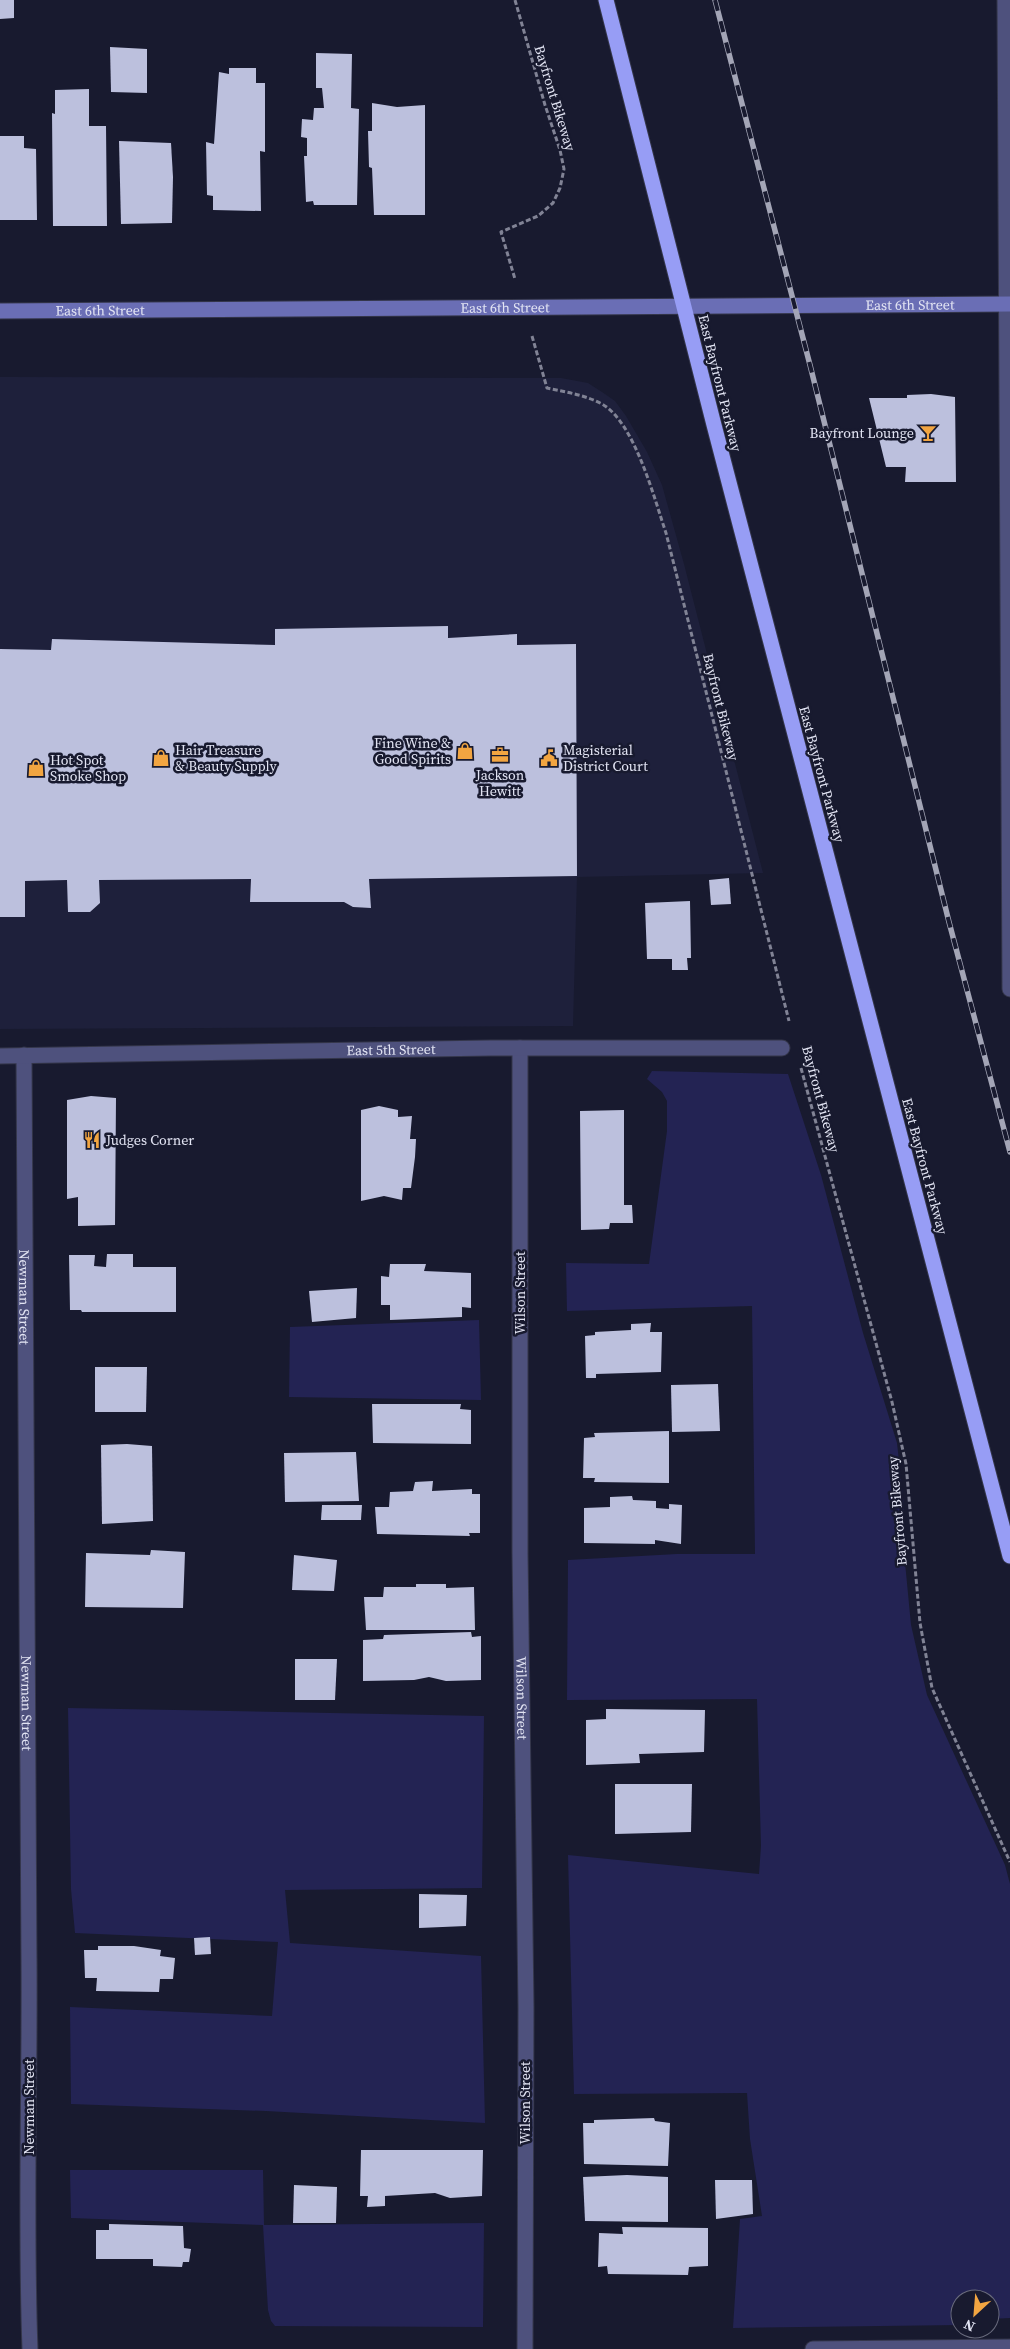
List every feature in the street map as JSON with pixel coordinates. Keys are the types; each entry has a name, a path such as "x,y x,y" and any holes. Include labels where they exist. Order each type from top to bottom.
{"highway":[{"name":"East Bayfront Parkway","path":"606,0 1010,1556"}],"main road":[{"name":"East 6th Street","path":"0,311 1008,304"}],"street":[{"path":"1005,0 1010,989"},
{"name":"East 5th Street","path":"0,1056 520,1048 782,1048"},
{"name":"Wilson Street","path":"520,1048 520,1544 526,2007 525,2349"},
{"name":"Newman Street","path":"24,1055 24,1586 30,2061 30,2349"},
{"path":"813,2349 1010,2346"}],"path":[{"name":"Bayfront Bikeway","path":"501,232 538,216 552,203 560,188 564,169 515,0"},
{"name":"Bayfront Bikeway","path":"547,388 578,394 603,405 622,423 647,476 668,542 791,1031"},
{"name":"Bayfront Bikeway","path":"799,1060 892,1402 906,1464 920,1624 932,1688 1010,1862"}],"shaded area":[{"path":"0,377 561,378 588,383 602,392 615,401 626,416 647,452 662,485 763,873 577,877 573,1026 0,1029"},
{"path":"652,1071 788,1074 821,1175 863,1333 897,1443 904,1506 904,1552 911,1625 927,1695 1005,1865 1010,1884 1010,2318 1000,2318 1000,2289 950,2289 950,2325 733,2328 740,2219 762,2216 750,2139 747,2093 574,2094 568,1855 759,1874 761,1846 757,1699 567,1700 568,1560 677,1554 755,1554 752,1306 567,1311 566,1263 649,1264 667,1131 667,1101 662,1092 647,1079"},
{"path":"479,1320 481,1400 289,1397 290,1327"},
{"path":"68,1708 484,1716 482,1888 285,1890 290,1943 481,1956 485,2123 266,2111 71,2104 70,2007 272,2016 278,1942 75,1933 71,1889"},
{"path":"70,2170 263,2170 264,2225 484,2223 483,2327 275,2326 271,2321 268,2310 263,2225 71,2218"}],"building":[{"path":"0,0 14,0 14,18 0,19"},
{"path":"110,47 147,49 147,93 111,92"},
{"path":"316,53 352,54 351,108 359,109 357,205 314,205 313,201 306,202 304,156 307,156 307,138 301,137 302,119 313,120 314,108 324,108 322,88 316,88"},
{"path":"229,68 256,68 256,83 265,83 265,152 260,151 261,211 213,210 213,196 207,195 206,142 214,144 219,72 229,74"},
{"path":"89,89 89,126 106,126 107,226 53,226 52,113 55,114 55,90"},
{"path":"372,103 397,107 425,105 425,215 374,215 372,168 369,167 368,131 372,131"},
{"path":"0,136 24,136 24,148 36,149 37,220 0,220"},
{"path":"119,141 171,143 173,177 172,223 121,224"},
{"path":"931,394 955,397 956,482 905,482 906,467 886,467 869,398 907,398 907,395"},
{"path":"448,626 448,638 517,634 517,645 576,644 577,876 369,879 371,908 353,907 344,902 250,902 251,879 99,880 100,903 90,912 68,912 67,880 25,881 25,917 0,917 0,649 51,650 52,639 275,645 275,629"},
{"path":"729,878 731,904 711,905 709,880"},
{"path":"690,901 691,958 687,958 688,970 672,970 672,959 647,959 645,903"},
{"path":"91,1096 116,1098 115,1225 78,1226 78,1197 67,1199 67,1100"},
{"path":"379,1106 398,1110 398,1117 412,1116 410,1139 416,1139 415,1157 411,1188 403,1188 402,1200 384,1196 361,1201 361,1110"},
{"path":"624,1110 624,1205 632,1205 633,1223 610,1223 609,1229 581,1230 580,1111"},
{"path":"107,1254 133,1254 133,1267 176,1267 176,1312 82,1312 81,1310 70,1310 69,1255 95,1255 94,1266 106,1267"},
{"path":"390,1264 426,1264 424,1271 471,1273 471,1308 462,1307 462,1317 390,1320 390,1305 381,1305 381,1276 389,1277"},
{"path":"357,1288 356,1318 312,1322 309,1291"},
{"path":"651,1323 650,1332 662,1332 661,1372 596,1374 596,1378 586,1378 585,1336 595,1335 595,1332 631,1330 631,1324"},
{"path":"95,1367 147,1367 146,1412 95,1412"},
{"path":"718,1384 720,1431 672,1432 671,1385"},
{"path":"372,1404 461,1404 460,1409 471,1410 471,1444 373,1443"},
{"path":"669,1431 669,1483 594,1482 595,1478 583,1478 584,1438 595,1437 594,1433"},
{"path":"127,1444 152,1446 153,1521 102,1524 101,1445"},
{"path":"356,1452 359,1501 285,1502 284,1453"},
{"path":"433,1481 432,1491 472,1489 472,1494 480,1494 480,1533 469,1533 470,1536 377,1534 375,1507 389,1507 390,1492 413,1491 415,1482"},
{"path":"632,1496 633,1500 656,1501 656,1508 669,1509 669,1504 682,1505 681,1544 655,1540 655,1544 584,1543 584,1508 610,1507 610,1497"},
{"path":"322,1505 362,1505 361,1520 321,1520"},
{"path":"151,1550 185,1552 183,1608 85,1607 86,1553 150,1555"},
{"path":"294,1555 337,1560 334,1591 292,1590"},
{"path":"416,1584 446,1584 446,1588 474,1587 475,1630 366,1630 364,1597 383,1597 384,1587 416,1587"},
{"path":"471,1632 472,1637 481,1636 481,1680 446,1681 429,1677 414,1680 363,1681 363,1640 383,1639 384,1635"},
{"path":"295,1659 337,1659 335,1700 295,1700"},
{"path":"606,1709 705,1710 704,1752 639,1754 640,1763 586,1765 586,1720 606,1719"},
{"path":"615,1784 692,1784 691,1832 615,1834"},
{"path":"419,1894 467,1895 466,1926 419,1928"},
{"path":"210,1937 211,1954 195,1955 194,1938"},
{"path":"98,1946 134,1946 161,1950 160,1956 175,1958 173,1979 160,1979 159,1992 96,1991 97,1978 85,1978 84,1950 98,1950"},
{"path":"654,2118 655,2121 670,2123 668,2166 584,2164 583,2123 594,2123 594,2120"},
{"path":"361,2150 483,2150 482,2196 450,2198 435,2193 385,2196 385,2206 367,2207 368,2196 360,2196"},
{"path":"627,2175 668,2177 668,2222 585,2221 583,2177"},
{"path":"715,2180 752,2180 753,2214 716,2219"},
{"path":"294,2185 337,2187 336,2223 293,2223"},
{"path":"109,2224 183,2226 184,2248 191,2249 189,2262 183,2262 182,2267 153,2266 153,2259 96,2259 96,2230 109,2230"},
{"path":"622,2227 708,2228 708,2266 689,2267 688,2275 608,2274 607,2266 598,2267 599,2233 623,2234"}],"railway":[{"path":"715,0 810,365 949,922 1010,1152"}],"place":[{"name":"Bayfront Lounge","path":"928,433"},
{"name":"Fine Wine & Good Spirits","path":"465,751"},
{"name":"Jackson Hewitt","path":"500,755"},
{"name":"Hair Treasure & Beauty Supply","path":"161,758"},
{"name":"Magisterial District Court","path":"549,758"},
{"name":"Hot Spot Smoke Shop","path":"36,768"},
{"name":"Judges Corner","path":"92,1140"}]}
